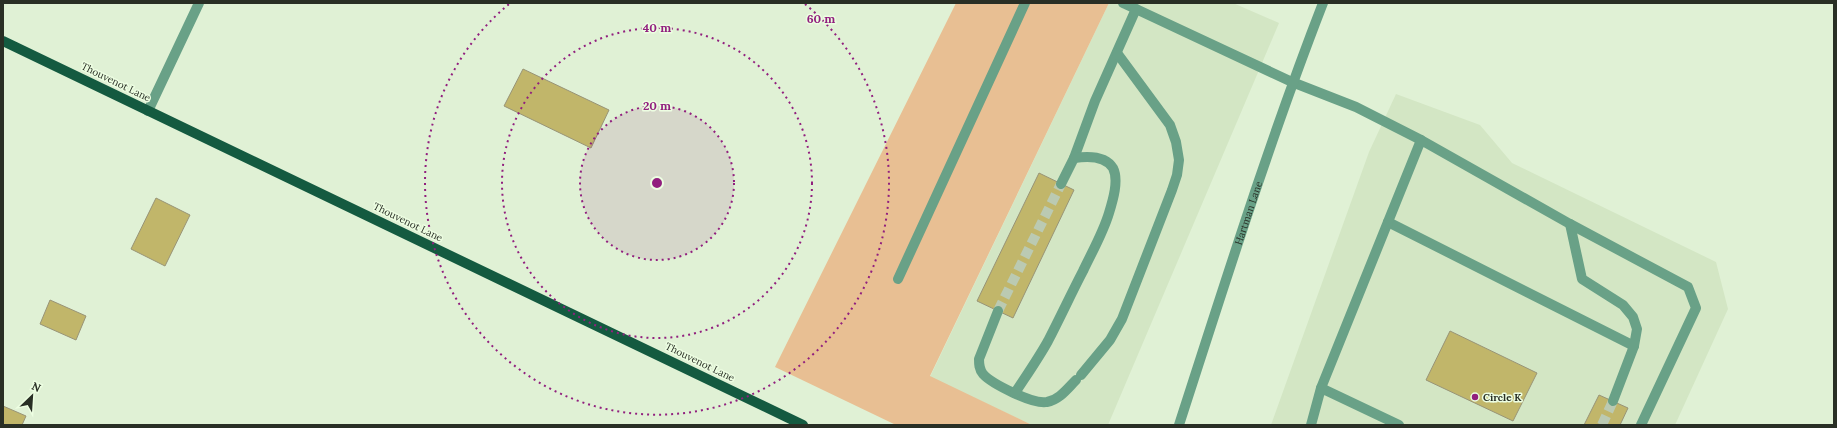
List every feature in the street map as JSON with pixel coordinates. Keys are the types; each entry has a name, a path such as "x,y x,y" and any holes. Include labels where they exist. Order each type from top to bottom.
{"main road":[{"name":"Thouvenot Lane","path":"3,41 803,425"}],"street":[{"path":"148,111 199,3"},
{"path":"898,279 1025,3"},
{"path":"1123,3 1292,82 1356,107 1421,140 1570,224 1688,287 1696,308 1641,425"},
{"name":"Hartman Lane","path":"1179,425 1254,193 1292,82 1323,3"},
{"path":"1061,184 1074,158 1095,102 1118,53 1136,9"},
{"path":"998,311 981,350 979,367 983,374 995,383 1036,402 1046,402 1058,398 1079,378 1110,340 1122,319 1172,190 1177,175 1179,160 1176,142 1170,125 1118,53"},
{"path":"1311,425 1321,388 1421,140"},
{"path":"1015,393 1047,342 1101,234 1109,213 1115,185 1112,168 1106,161 1097,157 1086,156 1074,158"},
{"path":"1388,222 1634,346"},
{"path":"1570,224 1582,279 1623,305 1632,317 1637,329 1634,346 1613,401"},
{"path":"1321,388 1399,425"}],"shaded area":[{"path":"956,3 1109,3 930,376 1032,425 896,425 775,367"},
{"path":"1109,3 1233,3 1279,23 1108,425 1032,425 930,377"},
{"path":"1396,94 1480,125 1512,163 1716,262 1728,309 1675,425 1271,425 1369,152"}],"building":[{"path":"523,69 609,110 591,148 504,106"},
{"path":"1039,173 1074,190 1013,318 977,301"},
{"path":"156,198 190,215 165,266 131,249"},
{"path":"50,300 86,316 76,340 40,324"},
{"path":"1450,331 1537,373 1513,421 1426,380"},
{"path":"1599,395 1628,408 1620,425 1584,425"},
{"path":"3,406 26,416 22,425 3,425"}],"tunnel":[{"path":"998,311 1061,184"},
{"path":"1602,425 1613,401"}],"place":[{"name":"Circle K","path":"1475,397"}]}
